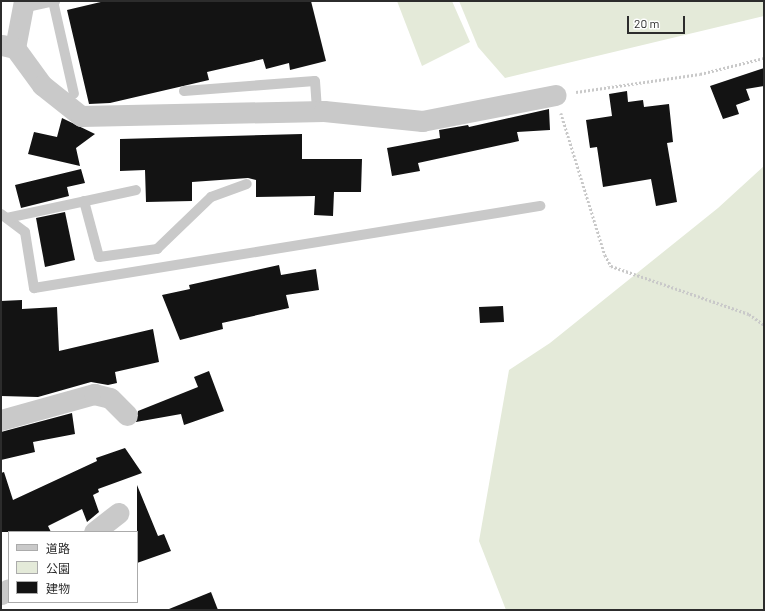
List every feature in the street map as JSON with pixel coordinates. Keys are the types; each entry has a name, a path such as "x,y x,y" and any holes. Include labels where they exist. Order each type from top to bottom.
{"street":[{"path":"23,5 8,47 42,85 81,116 317,112 422,121 556,95"},
{"path":"1,420 94,394 110,398 127,415"},
{"path":"95,531 118,513"}],"lane":[{"path":"23,5 54,1 74,94"},
{"path":"184,91 315,81 317,112"},
{"path":"84,201 99,257 157,249 211,197 247,184"},
{"path":"4,216 136,190"},
{"path":"4,216 25,232 34,288 540,206"}],"path":[{"path":"764,58 700,74 556,95 605,255 611,266 749,314 764,326"}],"green space":[{"path":"397,1 452,1 470,42 422,66"},
{"path":"459,1 764,1 764,16 505,78 478,47"},
{"path":"764,166 764,610 506,610 479,541 509,370 550,343 718,208"}],"building":[{"path":"105,1 311,1 326,61 290,70 289,63 266,69 263,59 207,72 209,80 110,103 89,104 67,10"},
{"path":"764,68 764,86 746,89 750,100 736,105 739,114 723,119 710,86"},
{"path":"627,91 628,102 643,100 644,107 669,104 673,142 667,143 677,202 656,206 651,179 603,187 597,147 590,148 586,120 612,116 609,94"},
{"path":"549,109 550,130 517,132 519,141 418,163 420,171 392,176 387,148 440,138 439,130 468,125 469,127"},
{"path":"62,118 95,134 76,148 80,166 28,154 34,132 57,137"},
{"path":"302,134 302,159 362,159 361,192 334,192 333,216 314,215 315,196 256,197 256,180 248,178 192,182 192,201 146,202 145,170 120,171 120,139"},
{"path":"81,169 85,183 67,187 69,196 21,208 15,185"},
{"path":"65,212 75,260 45,267 36,218"},
{"path":"279,265 281,275 316,269 319,290 286,295 289,308 222,323 223,329 180,340 162,295 190,289 189,285"},
{"path":"22,300 22,309 57,307 59,351 153,329 159,362 115,372 117,383 108,385 91,382 38,397 1,396 1,301"},
{"path":"503,306 504,322 480,323 479,307"},
{"path":"209,371 224,411 184,425 181,414 136,422 138,411 198,387 194,377"},
{"path":"72,413 75,434 33,442 35,452 1,460 1,432"},
{"path":"125,448 142,473 98,489 99,492 93,495 99,512 87,522 82,509 48,526 50,531 1,532 1,473 4,472 13,500 97,461 96,458"},
{"path":"137,485 158,536 164,534 171,551 138,563"},
{"path":"211,592 218,610 169,610 169,609"}]}
